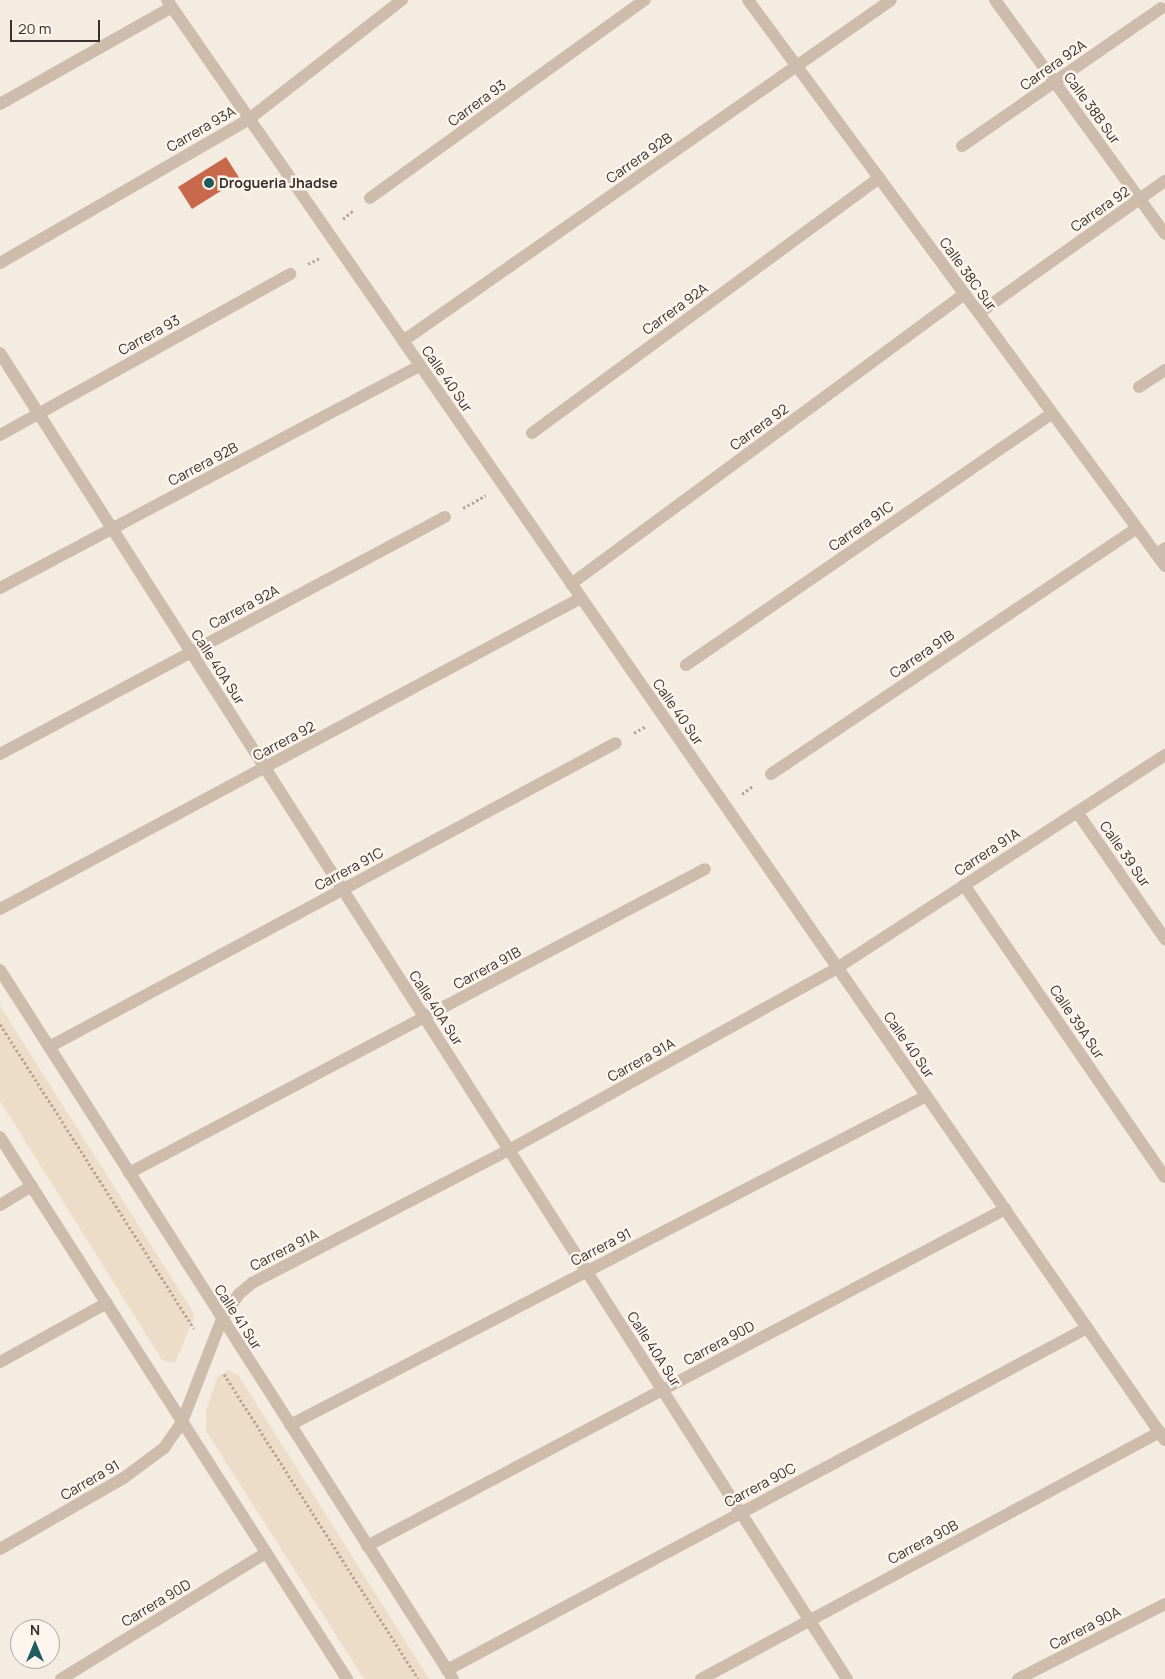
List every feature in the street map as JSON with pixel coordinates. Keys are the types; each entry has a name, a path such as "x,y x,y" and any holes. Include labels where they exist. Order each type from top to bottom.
{"street":[{"name":"Carrera 93A","path":"0,262 249,119 402,0"},
{"name":"Carrera 93","path":"370,198 645,0"},
{"name":"Calle 38C Sur","path":"748,0 1137,528 1161,551 1165,566"},
{"name":"Carrera 92B","path":"403,341 891,0"},
{"name":"Calle 38B Sur","path":"995,0 1165,234"},
{"name":"Calle 40 Sur","path":"169,3 1162,1436"},
{"path":"0,104 169,3"},
{"name":"Carrera 92A","path":"962,146 1161,8"},
{"name":"Carrera 92A","path":"532,432 879,178"},
{"name":"Carrera 92","path":"979,313 1165,182"},
{"name":"Carrera 93","path":"0,434 290,274"},
{"name":"Carrera 92","path":"571,584 965,294"},
{"name":"Calle 40A Sur","path":"0,353 847,1679"},
{"name":"Carrera 92B","path":"0,588 420,366"},
{"path":"1139,388 1165,370"},
{"name":"Carrera 91C","path":"686,665 1052,413"},
{"name":"Carrera 92A","path":"0,754 444,517"},
{"name":"Carrera 91B","path":"771,774 1137,528"},
{"name":"Carrera 92","path":"0,909 581,598"},
{"name":"Carrera 91C","path":"49,1047 616,742"},
{"name":"Carrera 91A","path":"182,1422 222,1320 239,1294 252,1283 509,1150 837,968 1165,755"},
{"name":"Calle 39 Sur","path":"1077,812 1165,939"},
{"name":"Carrera 91B","path":"129,1173 705,869"},
{"name":"Calle 39A Sur","path":"964,885 1165,1177"},
{"name":"Calle 41 Sur","path":"0,970 450,1675"},
{"name":"Carrera 91","path":"290,1426 926,1096"},
{"path":"0,1137 347,1679"},
{"path":"0,1205 32,1186"},
{"name":"Carrera 90D","path":"368,1546 1004,1208"},
{"path":"0,1362 107,1303"},
{"name":"Carrera 90C","path":"450,1675 741,1513 1087,1328"},
{"name":"Carrera 91","path":"0,1549 146,1463 164,1448 182,1422"},
{"name":"Carrera 90B","path":"701,1679 1162,1436"},
{"name":"Carrera 90D","path":"61,1679 266,1553"},
{"name":"Carrera 90A","path":"1018,1679 1165,1604"}],"path":[{"path":"326,230 370,198"},
{"path":"290,274 339,248"},
{"path":"444,517 503,486"},
{"path":"616,742 664,717"},
{"path":"725,806 771,774"}],"shaded area":[{"path":"0,1006 192,1310 194,1317 175,1363 162,1360 0,1101"},
{"path":"228,1370 239,1376 429,1679 364,1679 206,1431 206,1410 218,1376"}],"building":[{"name":"Drogueria Jhadse","path":"226,157 240,179 192,209 178,187"}],"place":[{"name":"Drogueria Jhadse","path":"209,183"}]}
